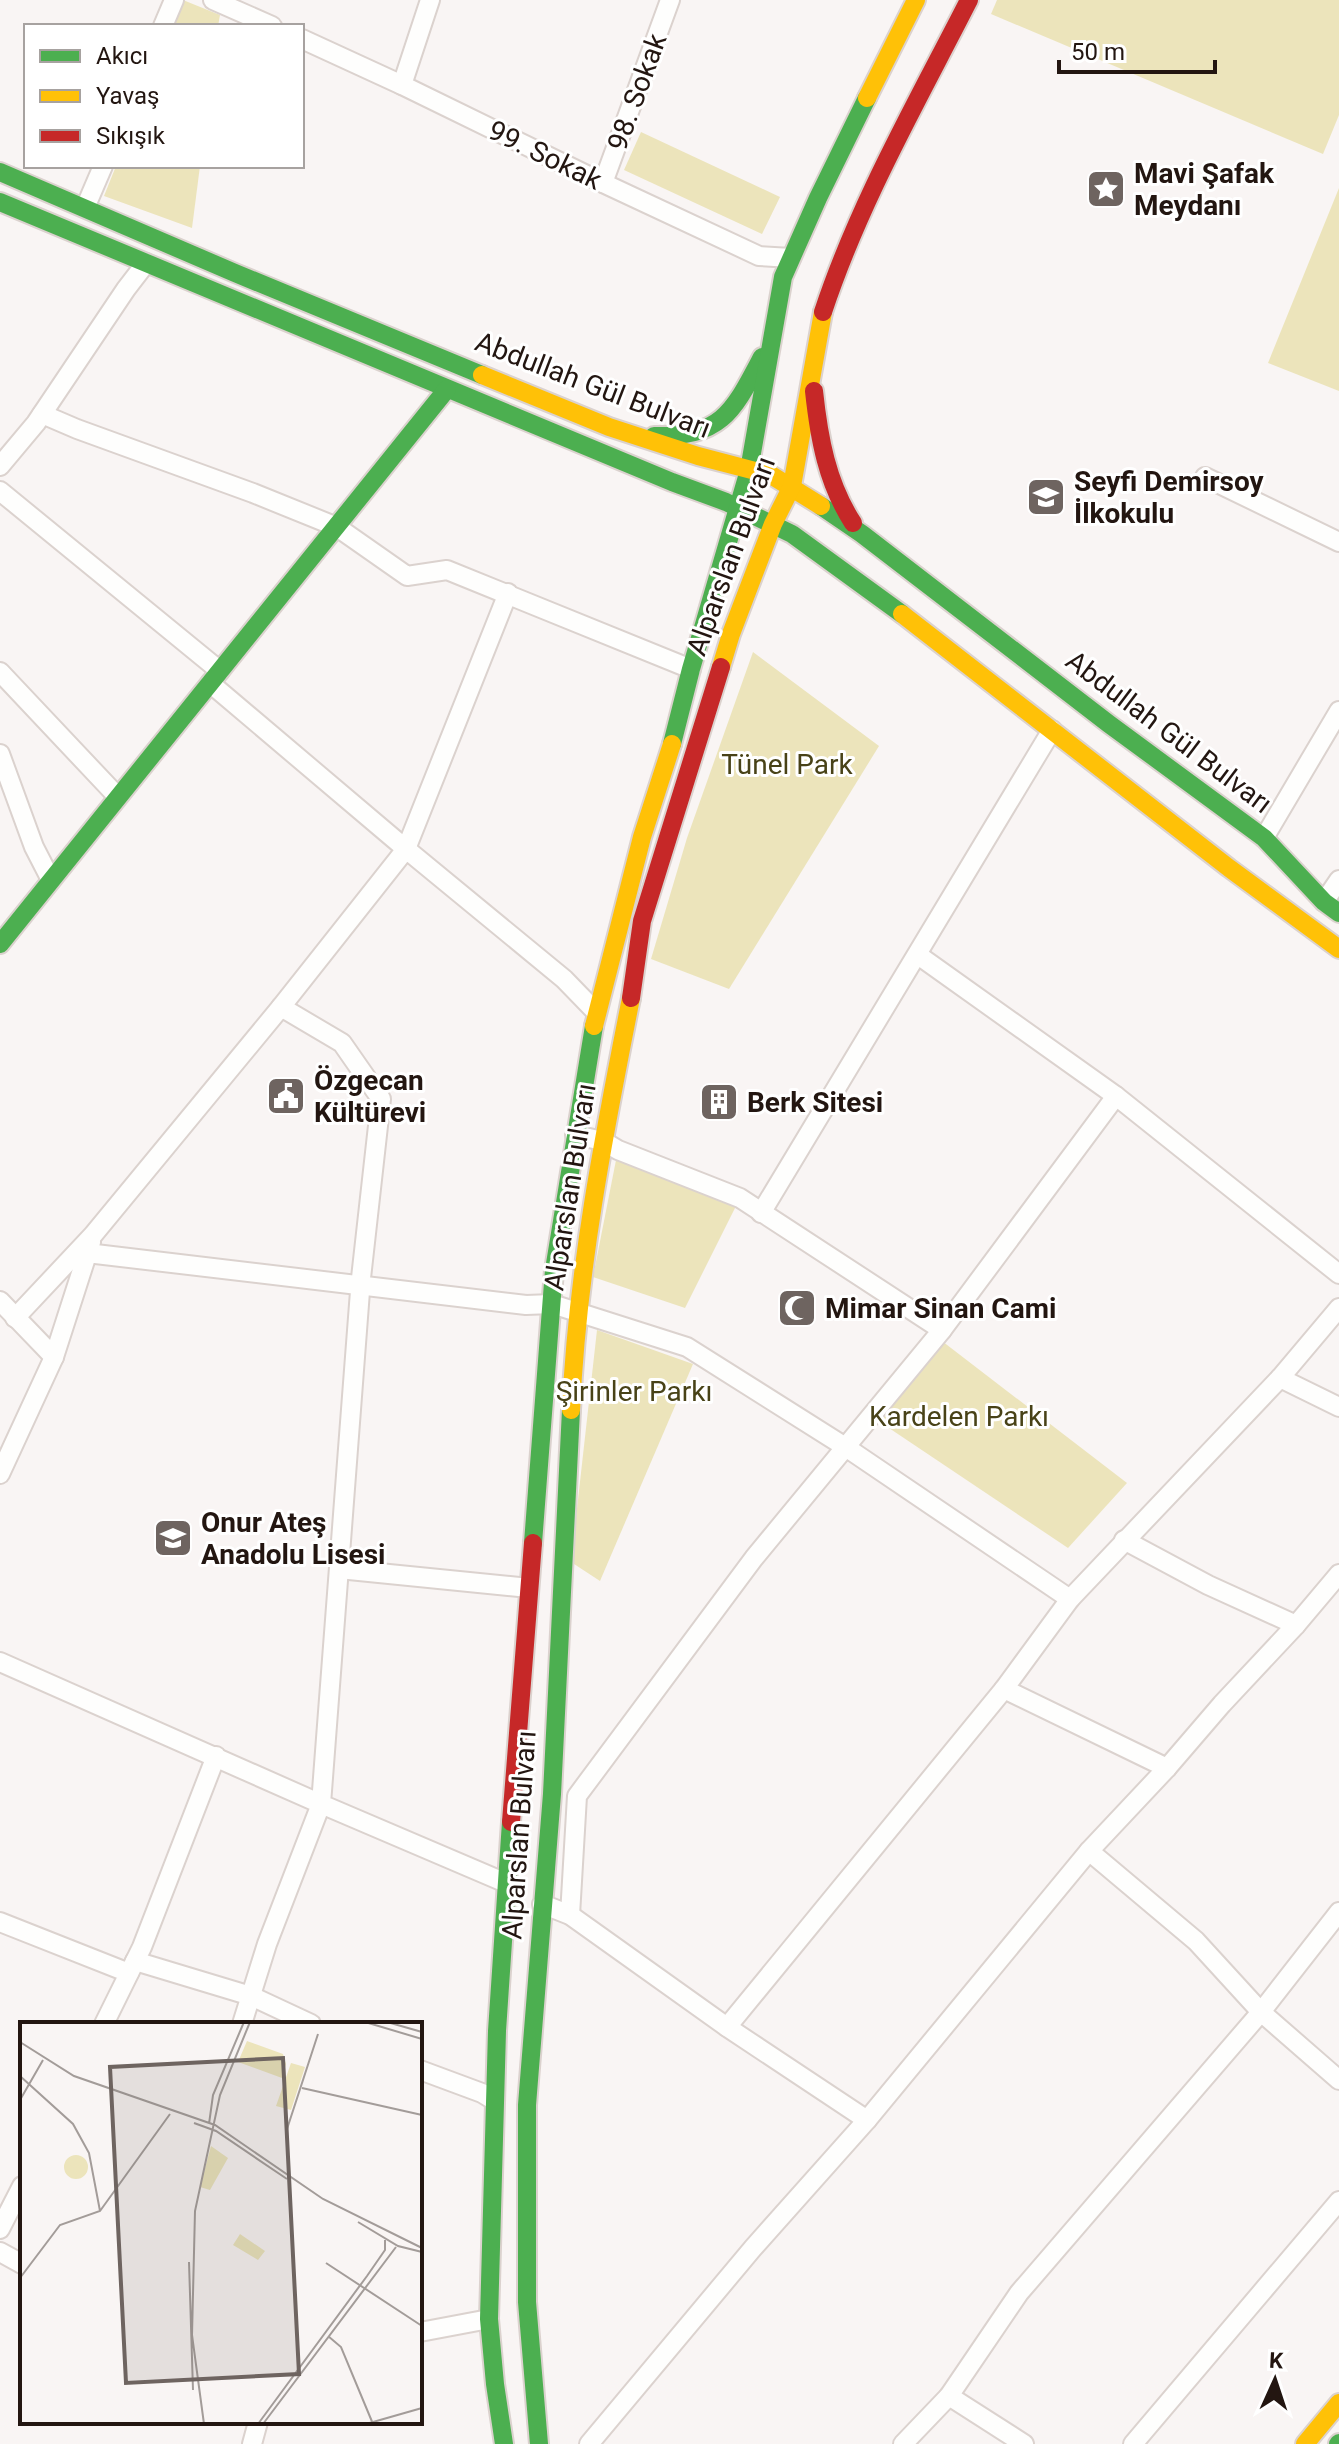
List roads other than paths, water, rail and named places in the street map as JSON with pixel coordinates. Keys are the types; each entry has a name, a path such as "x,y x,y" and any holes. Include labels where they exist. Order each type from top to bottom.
{"main road":[{"name":"Alparslan Bulvarı","path":"504,2444 489,2319 495,2101 506,1883 554,1270 575,1135 596,1012 642,837 669,756 749,470 783,277 916,0"},
{"name":"Alparslan Bulvarı","path":"539,2444 527,2302 527,2105 552,1794 571,1403 579,1312 603,1141 633,987 642,921 731,634 773,524 792,486 819,323 839,263 865,205 969,0"},
{"name":"Abdullah Gül Bulvarı","path":"0,172 609,427 698,456 771,475 792,486 862,534 1109,724 1264,838 1332,908"},
{"name":"Abdullah Gül Bulvarı","path":"0,202 739,508 792,534 919,626 1229,868 1339,949"},
{"path":"609,427 657,436 687,435 719,423 740,398 771,341"},
{"path":"811,361 814,401 828,472 840,502 862,534"},
{"path":"0,944 447,389"},
{"path":"1305,2444 1339,2403"}],"street":[{"path":"164,24 174,0"},
{"path":"213,0 267,24"},
{"path":"402,85 430,0"},
{"name":"98. Sokak","path":"603,183 670,0"},
{"name":"99. Sokak","path":"304,40 759,256 791,258"},
{"path":"85,208 102,168"},
{"path":"0,466 42,414 146,263"},
{"path":"42,414 337,527 407,576 447,570 691,669"},
{"path":"1205,477 1339,542"},
{"path":"0,491 215,677 406,849 564,979 596,1012"},
{"path":"15,1318 90,1244 406,849 508,593"},
{"path":"0,672 117,796"},
{"path":"1264,838 1339,711"},
{"path":"761,1213 1052,730"},
{"path":"0,754 34,847 51,880"},
{"path":"1332,908 1339,880"},
{"path":"918,955 1116,1096 1339,1274"},
{"path":"243,2022 267,1944 321,1804 360,1287 381,1099 342,1043 281,1007"},
{"path":"570,1915 577,1796 754,1558 942,1330 1116,1096"},
{"path":"575,1135 603,1141 618,1150 740,1198 942,1330"},
{"path":"90,1244 360,1287 526,1305 552,1304 687,1347 847,1448 1070,1599"},
{"path":"0,1474 54,1357 90,1244"},
{"path":"0,1301 54,1357"},
{"path":"727,2027 1004,1689 1070,1599 1280,1378 1339,1308"},
{"path":"1280,1378 1339,1407"},
{"path":"1124,1540 1208,1585 1296,1625"},
{"path":"339,1569 529,1588"},
{"path":"589,2444 753,2248 867,2120 1089,1851 1339,1574"},
{"path":"0,1662 506,1883"},
{"path":"1004,1689 1167,1768"},
{"path":"105,2022 132,1967 216,1756"},
{"path":"552,1794 577,1796"},
{"path":"1089,1851 1196,1941 1261,2012 1339,2080"},
{"path":"542,1904 570,1915 727,2027 867,2120"},
{"path":"903,2444 949,2396 1019,2293 1261,2012 1339,1912"},
{"path":"0,1922 132,1967 251,1996 307,2022"},
{"path":"422,2071 482,2093 495,2101"},
{"path":"0,2229 20,2190"},
{"path":"1133,2444 1339,2201"},
{"path":"0,2252 20,2263"},
{"path":"422,2332 489,2319"},
{"path":"949,2396 1024,2444"},
{"path":"252,2444 257,2424"}],"place":[{"name":"Mavi Şafak Meydanı","path":"1106,189"},
{"name":"Seyfi Demirsoy İlkokulu","path":"1046,497"},
{"name":"Özgecan Kültürevi","path":"286,1096"},
{"name":"Berk Sitesi","path":"719,1102"},
{"name":"Mimar Sinan Cami","path":"797,1308"},
{"name":"Onur Ateş Anadolu Lisesi","path":"173,1538"}],"park label":[{"name":"Tünel Park","path":"787,764"},
{"name":"Şirinler Parkı","path":"634,1391"},
{"name":"Kardelen Parkı","path":"959,1416"}]}
